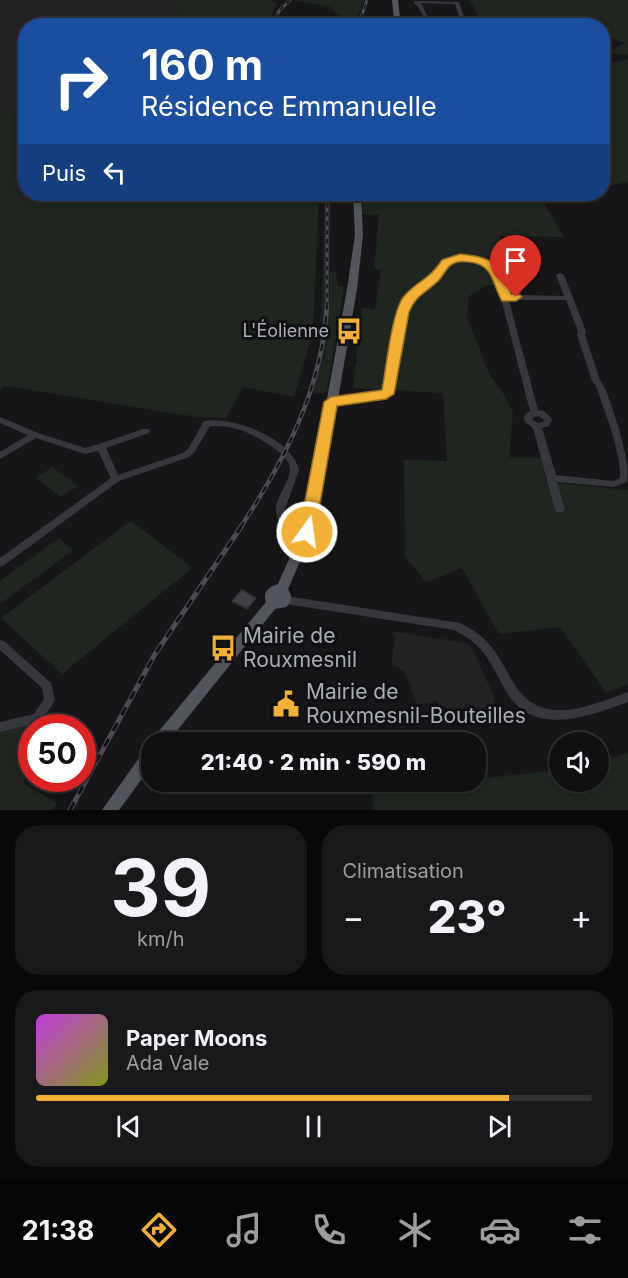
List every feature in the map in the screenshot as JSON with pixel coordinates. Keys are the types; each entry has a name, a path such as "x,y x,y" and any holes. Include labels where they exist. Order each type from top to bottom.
{"main road":[{"path":"395,0 397,18"},
{"path":"167,732 280,598 298,554 314,503 355,265 359,235 357,201"},
{"path":"110,810 141,767"}],"street":[{"path":"414,1 457,3 462,18"},
{"path":"414,1 421,6 426,18"},
{"path":"516,297 533,253"},
{"path":"331,402 386,394 389,391 409,298 440,273 446,262 460,258 478,259 491,266 498,274 535,413 544,415 548,419 546,424 537,426 560,510"},
{"path":"552,478 576,482 617,483 624,480 626,474 625,457 600,385 596,381 581,335 582,331 560,275"},
{"path":"506,298 569,298"},
{"path":"0,420 35,435 86,451 146,431"},
{"path":"0,563 116,479 186,455 191,451 207,423 227,423 265,436 294,463 295,470 280,509 288,539 298,554"},
{"path":"0,456 35,435"},
{"path":"101,447 116,479"},
{"path":"280,598 329,608 456,626 471,633 494,654 510,688 523,706 545,715 561,716 628,697"},
{"path":"0,644 47,686 50,700 37,718 0,727"}],"shaded area":[{"path":"0,0 254,0 254,2 175,1 181,11 166,18 18,18 18,106 0,117"},
{"path":"267,0 277,2 271,18 166,18 180,11 175,1"},
{"path":"292,0 364,0 358,18 343,18 330,7"},
{"path":"470,0 628,0 628,55 610,53 610,49 626,43 610,38 610,18 479,18"},
{"path":"628,59 628,182 610,186 610,63"},
{"path":"18,106 18,201 319,201 313,332 294,397 243,387 226,418 196,417 5,386 0,390 0,117"},
{"path":"325,201 331,201 329,325 320,378 314,394 307,395 318,360 321,335"},
{"path":"361,201 543,201 564,237 500,236 504,252 519,272 515,291 508,292 506,286 487,285 469,296 467,317 489,374 505,396 513,413 509,457 543,458 546,482 628,490 628,685 606,692 560,627 499,634 462,568 426,582 405,557 404,460 447,461 443,393 353,388 358,360 356,358 362,308 375,309 381,270 374,269 379,215 362,214"},
{"path":"330,272 336,272 338,286 344,287 327,392 314,394 327,334"},
{"path":"52,467 78,486 61,497 36,478"},
{"path":"131,521 192,568 62,674 1,618"},
{"path":"59,538 73,550 0,604 0,581"},
{"path":"392,631 466,643 472,648 495,699 491,709 457,717 445,706 439,707 437,701 417,705 405,672 391,663 395,639"},
{"path":"18,727 18,792 38,792 57,803 53,810 0,810 0,730"},
{"path":"628,753 628,810 373,810 372,792 486,792 486,778 549,771 549,792 609,792 609,758"}],"building":[{"path":"242,590 256,598 247,609 232,601"}],"railway":[{"path":"276,18 290,0"},
{"path":"361,18 367,0"},
{"path":"327,201 327,306"},
{"path":"240,528 286,450 309,395 324,337 327,306"},
{"path":"70,810 155,654 241,527"}],"place":[{"name":"L'Éolienne","path":"349,331"},
{"name":"Mairie de Rouxmesnil","path":"223,648"},
{"name":"Mairie de Rouxmesnil-Bouteilles","path":"286,704"}],"route":[{"path":"307,532 331,402 386,394 389,391 403,312 409,298 440,273 446,262 460,258 478,259 491,266 498,274 506,298 516,297"}]}
